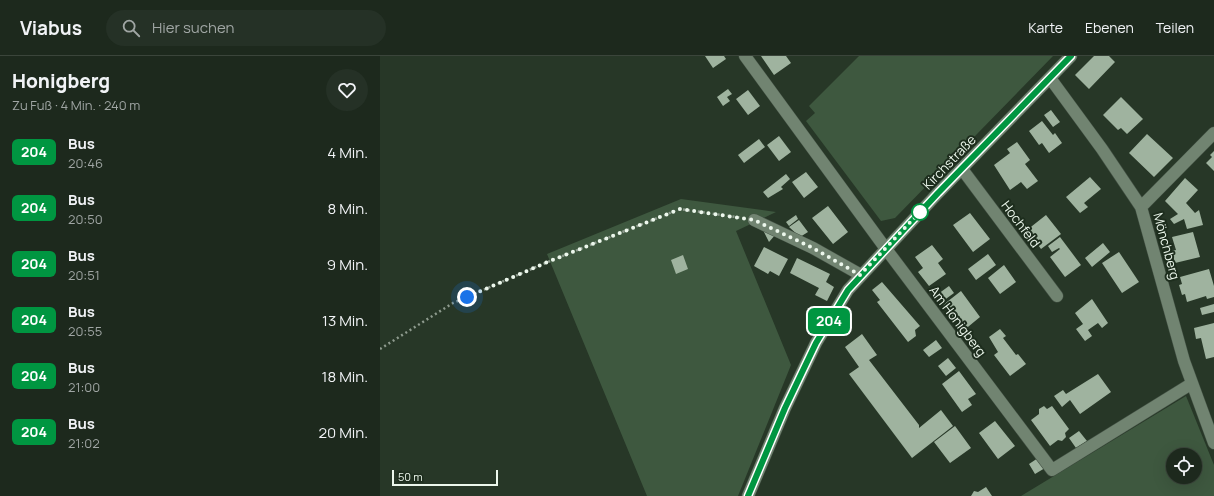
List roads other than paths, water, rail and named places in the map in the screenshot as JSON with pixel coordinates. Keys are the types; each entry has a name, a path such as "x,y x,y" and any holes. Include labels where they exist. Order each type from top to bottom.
{"street":[{"name":"Am Honigberg","path":"745,56 886,249 1052,470 1191,384"},
{"name":"Kirchstraße","path":"748,496 785,408 813,350 848,290 860,275 1071,56"},
{"name":"Mönchberg","path":"1050,78 1102,149 1141,207 1191,384 1214,443"},
{"path":"1141,207 1214,133"},
{"name":"Hochfeld","path":"962,169 1057,296"},
{"path":"754,220 813,248 860,275"}]}
